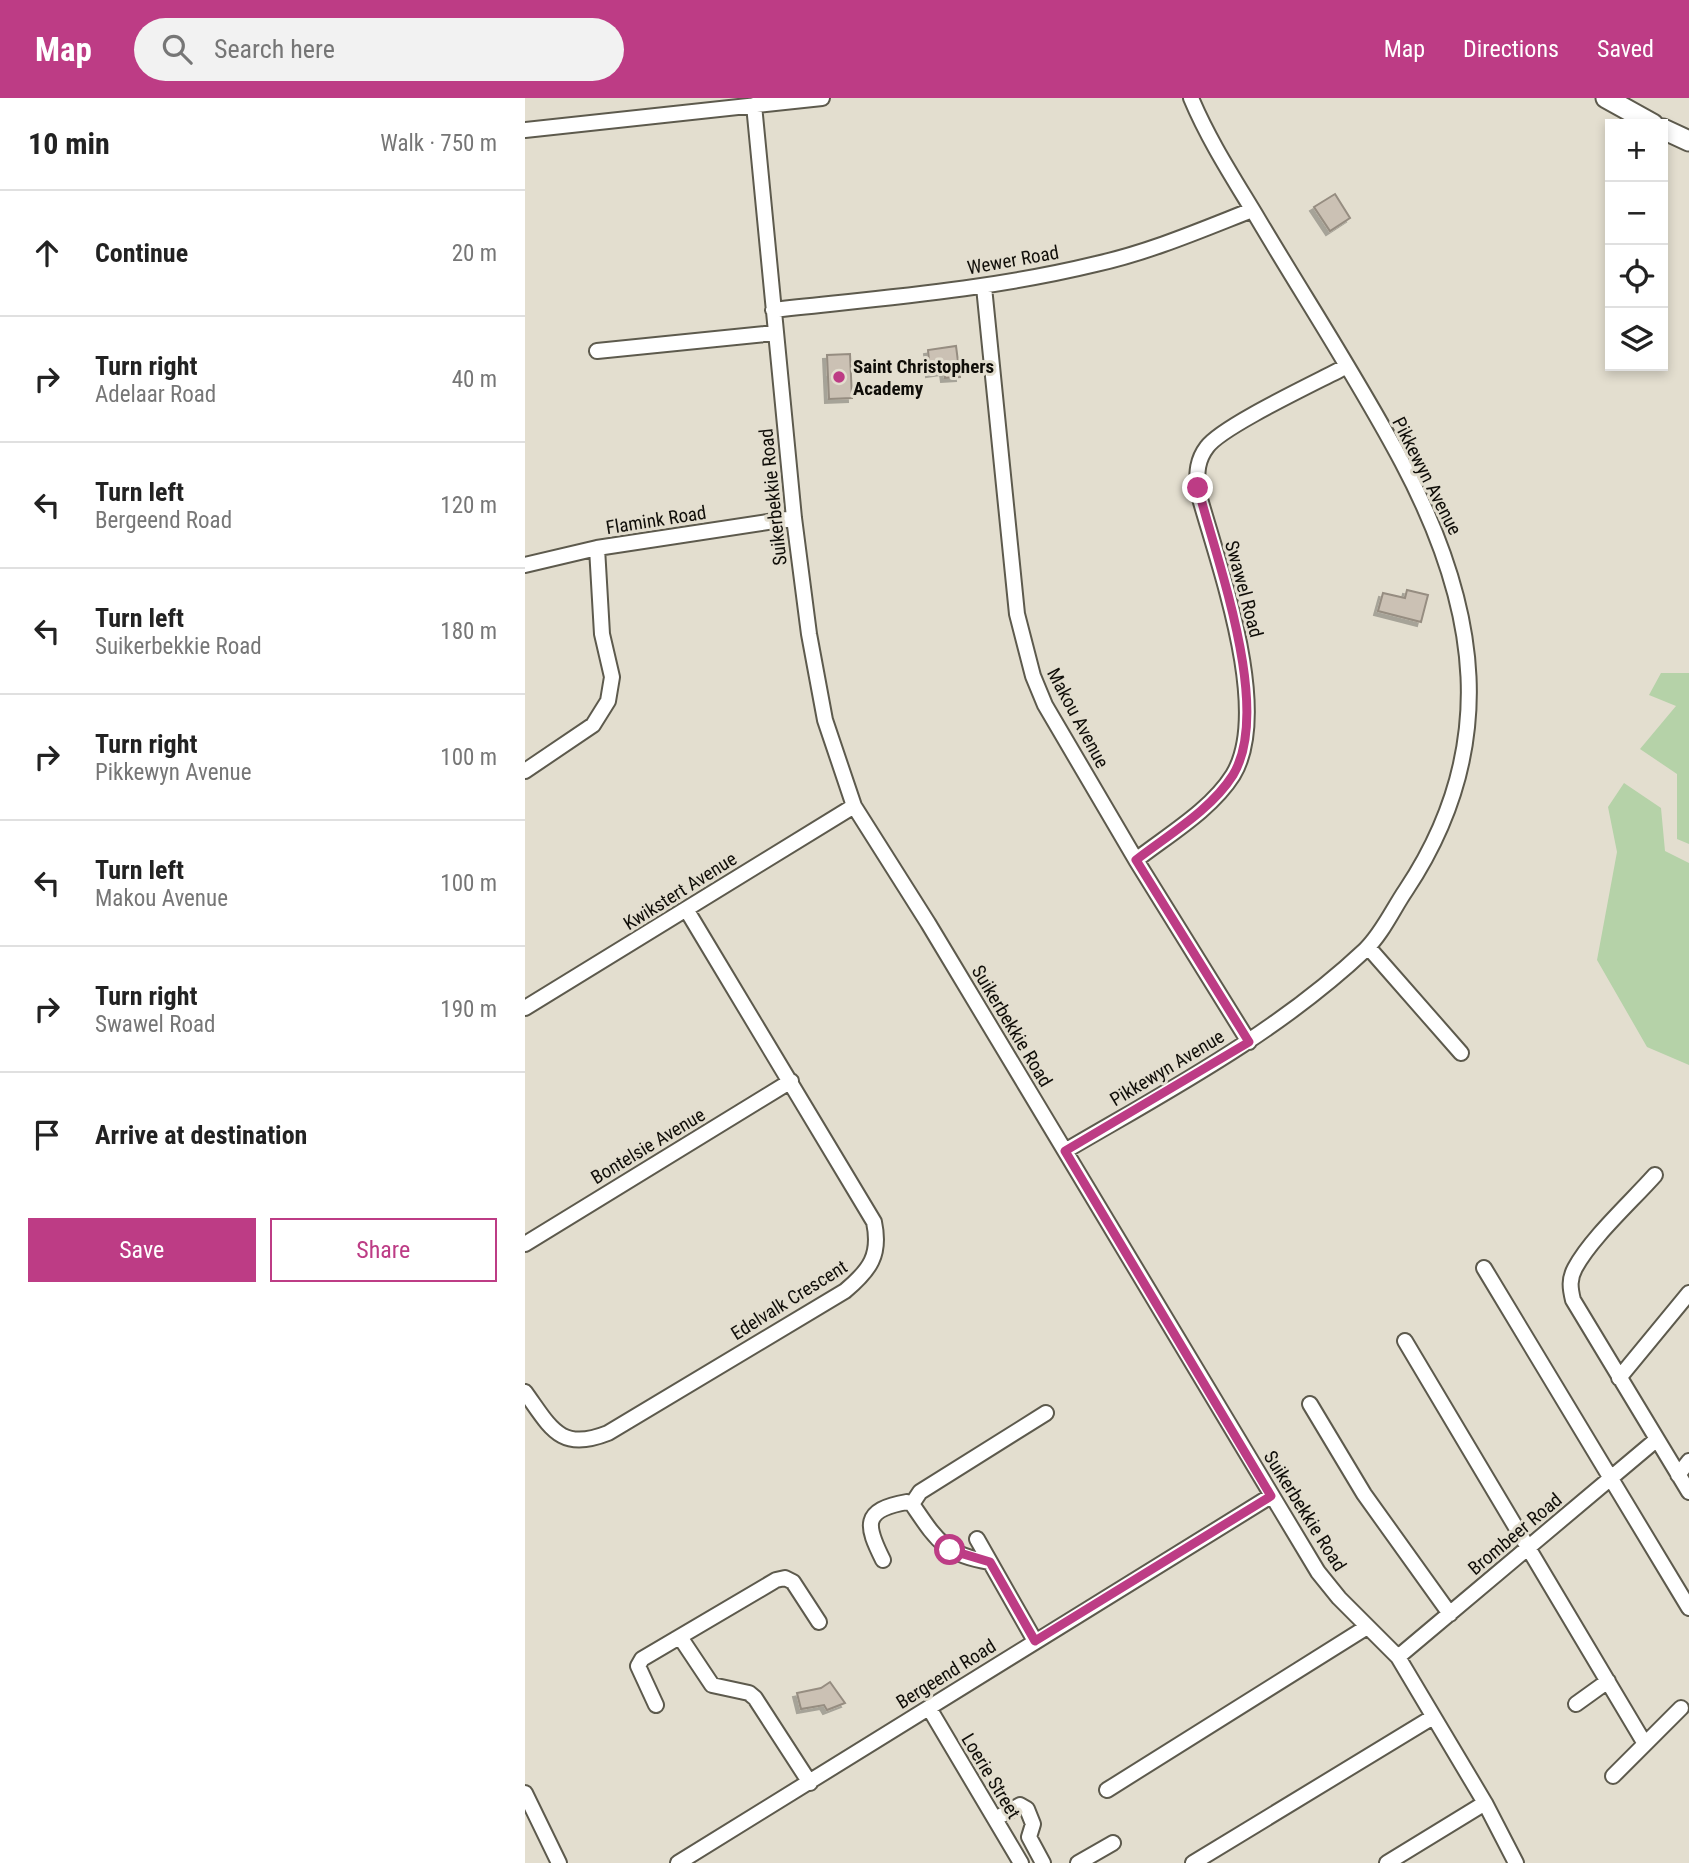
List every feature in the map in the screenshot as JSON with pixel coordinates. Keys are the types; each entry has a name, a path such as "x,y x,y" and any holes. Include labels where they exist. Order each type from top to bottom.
{"street":[{"path":"525,131 822,98"},
{"name":"Pikkewyn Avenue","path":"1065,1151 1249,1042 1368,947 1421,867 1455,791 1469,723 1469,657 1458,597 1438,535 1402,462 1211,142 1191,98"},
{"path":"1606,98 1644,119"},
{"name":"Suikerbekkie Road","path":"754,105 794,518 809,634 825,720 854,806 1318,1573 1398,1657 1485,1803 1516,1863"},
{"path":"1668,131 1689,141"},
{"name":"Wewer Road","path":"773,310 984,287 1097,264 1174,241 1252,210"},
{"name":"Makou Avenue","path":"984,287 1017,614 1033,676 1045,705 1136,860 1249,1042"},
{"path":"597,351 775,333"},
{"name":"Swawel Road","path":"1136,860 1212,799 1233,774 1244,744 1248,704 1243,662 1198,488 1197,466 1208,445 1227,431 1346,366"},
{"name":"Flamink Road","path":"525,565 597,548 794,518"},
{"path":"525,771 593,725 608,701 612,677 602,634 597,548"},
{"name":"Kwikstert Avenue","path":"525,1008 854,806"},
{"name":"Edelvalk Crescent","path":"525,1392 562,1438 573,1441 590,1440 608,1433 833,1298 865,1275 875,1259 878,1241 874,1222 686,909"},
{"path":"1368,947 1461,1053"},
{"name":"Bontelsie Avenue","path":"525,1244 791,1081"},
{"path":"1655,1175 1585,1254 1574,1269 1569,1285 1573,1300 1689,1492"},
{"path":"1484,1268 1689,1608"},
{"path":"1619,1378 1689,1293"},
{"path":"1405,1341 1645,1744"},
{"path":"1310,1404 1364,1494 1450,1614"},
{"path":"912,1504 926,1487 1046,1413"},
{"name":"Brombeer Road","path":"1398,1657 1656,1440"},
{"path":"1678,1475 1689,1461"},
{"name":"Bergeend Road","path":"678,1863 1271,1496"},
{"path":"883,1560 869,1531 869,1523 879,1513 895,1504 912,1504"},
{"path":"912,1504 938,1542 950,1550 990,1562"},
{"path":"977,1539 1035,1641"},
{"path":"656,1705 638,1666 642,1659 776,1580 785,1578 793,1582 819,1622"},
{"path":"1107,1790 1367,1627"},
{"path":"680,1637 712,1685 749,1693 810,1783"},
{"path":"1576,1704 1608,1681"},
{"path":"1613,1776 1681,1707"},
{"name":"Loerie Street","path":"929,1708 1021,1863"},
{"path":"1193,1863 1433,1717"},
{"path":"525,1793 559,1863"},
{"path":"1387,1863 1485,1803"},
{"path":"995,1819 1020,1805 1027,1809 1033,1824 1029,1837 1043,1863"},
{"path":"1078,1863 1114,1843"}],"shaded area":[{"path":"1661,673 1689,673 1689,844 1677,839 1677,774 1640,749 1676,706 1649,695"},
{"path":"1624,783 1661,808 1665,851 1689,863 1689,1065 1647,1047 1597,960 1617,852 1608,807"}],"building":[{"path":"1335,194 1350,218 1330,231 1314,207"},
{"path":"956,346 960,377 945,378 944,371 930,373 928,350"},
{"name":"Saint Christophers Academy","path":"850,354 852,398 829,399 827,355"},
{"path":"1407,590 1428,595 1421,622 1378,611 1383,593 1405,598"},
{"path":"830,1682 845,1703 827,1710 824,1705 801,1709 797,1693 821,1688"}],"place":[{"name":"Saint Christophers Academy","path":"839,377"}],"route":[{"path":"950,1550 990,1562 1035,1641 1271,1496 1065,1151 1249,1042 1136,860 1212,799 1233,774 1244,744 1248,704 1243,662 1198,488"}]}
